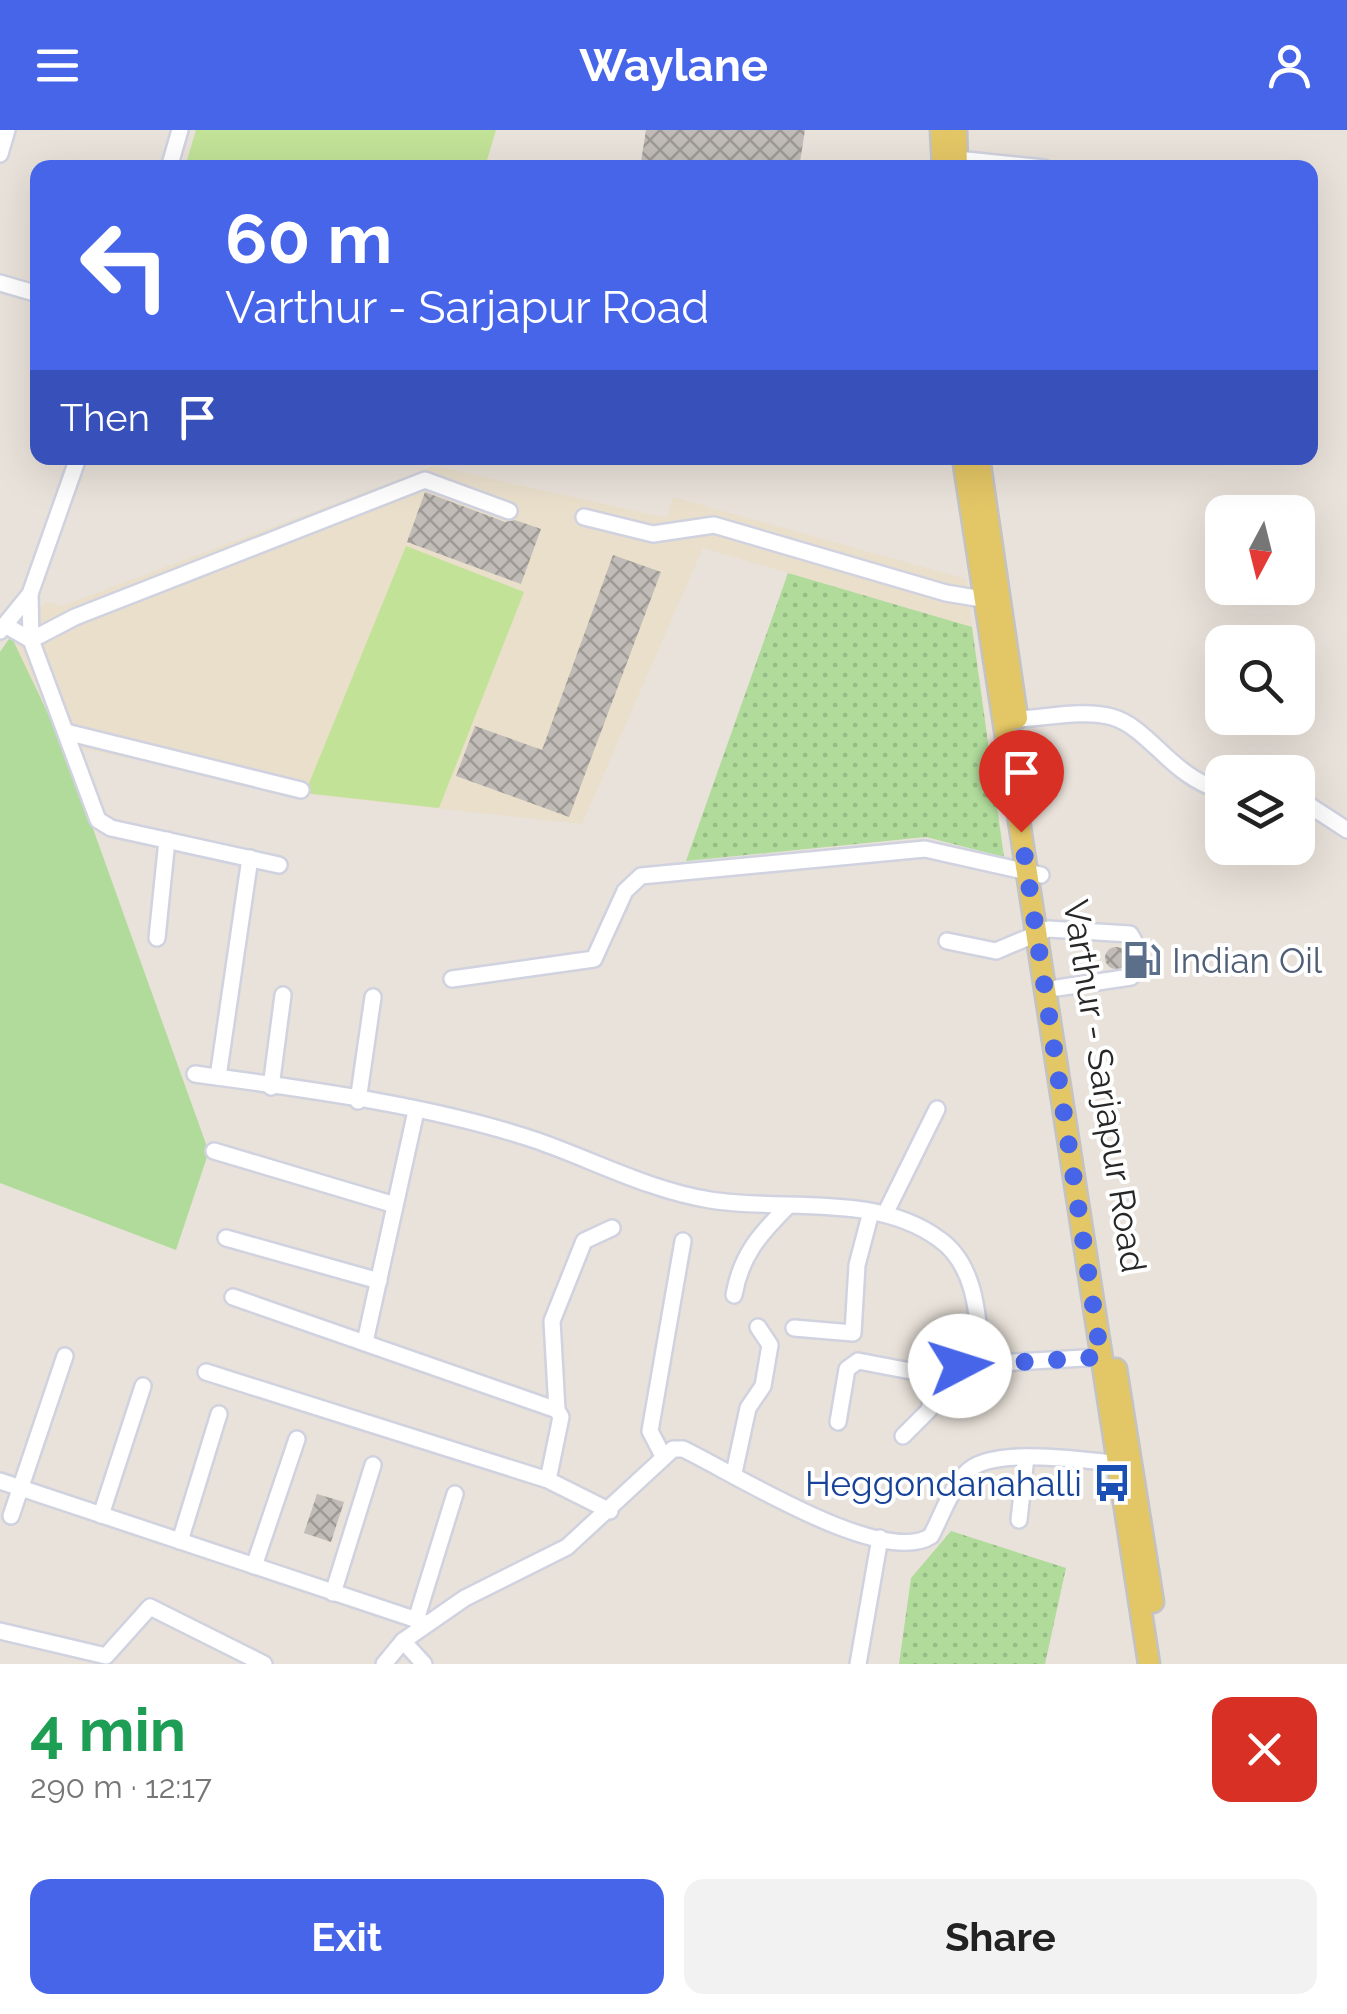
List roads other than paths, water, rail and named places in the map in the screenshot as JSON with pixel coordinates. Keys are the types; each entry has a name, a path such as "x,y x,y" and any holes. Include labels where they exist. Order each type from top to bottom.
{"main road":[{"path":"941,130 950,160"},
{"path":"953,160 956,130"},
{"name":"Varthur - Sarjapur Road","path":"965,465 1017,719 1034,872"},
{"name":"Varthur - Sarjapur Road","path":"981,465 994,601 1101,1357 1149,1664"},
{"name":"Varthur - Sarjapur Road","path":"1043,933 1057,988 1133,1456 1162,1664"}],"street":[{"path":"0,154 8,130"},
{"path":"171,160 180,130"},
{"path":"0,283 30,292"},
{"path":"76,465 30,594 2,628 31,640 76,617 426,480 508,511"},
{"path":"584,517 653,534 714,525 946,593 994,601"},
{"path":"30,594 31,640 98,820 112,828 279,865"},
{"path":"1017,719 1107,715 1132,728 1188,778 1205,784"},
{"path":"66,732 301,790"},
{"path":"1315,809 1347,830"},
{"path":"157,938 166,840"},
{"path":"452,980 594,959 625,891 641,876 925,849 1034,872"},
{"path":"218,1077 250,858"},
{"path":"947,942 996,952 1043,933 1130,934 1138,953 1131,977 1057,988"},
{"path":"270,1088 283,994"},
{"path":"358,1101 373,996"},
{"path":"195,1074 416,1111 536,1140 617,1174 709,1200 878,1213 941,1239 959,1262 976,1298 982,1364"},
{"path":"794,1328 853,1333 856,1265 878,1213 937,1109"},
{"path":"365,1342 416,1111"},
{"path":"214,1150 395,1205"},
{"path":"734,1295 742,1261 753,1242 788,1206"},
{"path":"548,1480 561,1417 557,1410 552,1321 584,1241 612,1228"},
{"path":"226,1238 378,1281"},
{"path":"662,1454 650,1431 683,1242"},
{"path":"233,1298 557,1410"},
{"path":"734,1473 748,1408 764,1386 770,1345 758,1327"},
{"path":"12,1516 66,1356"},
{"path":"838,1422 847,1369 858,1361 921,1373 982,1364 1101,1357"},
{"path":"903,1436 929,1410 939,1369"},
{"path":"206,1372 548,1480 610,1511"},
{"path":"101,1515 143,1386"},
{"path":"180,1541 219,1414"},
{"path":"254,1566 297,1439"},
{"path":"384,1664 421,1622 567,1547 610,1511 662,1454 682,1449 816,1519 880,1538 924,1541 931,1536 965,1473 982,1461 1026,1458 1117,1464"},
{"path":"1019,1520 1026,1458"},
{"path":"334,1592 373,1465"},
{"path":"0,1481 421,1622"},
{"path":"421,1622 455,1494"},
{"path":"858,1664 880,1538"},
{"path":"0,1632 107,1660 150,1608 264,1664"},
{"path":"403,1641 424,1664"}],"place":[{"name":"Indian Oil","path":"1142,960"},
{"name":"Heggondanahalli","path":"1112,1483"}]}
